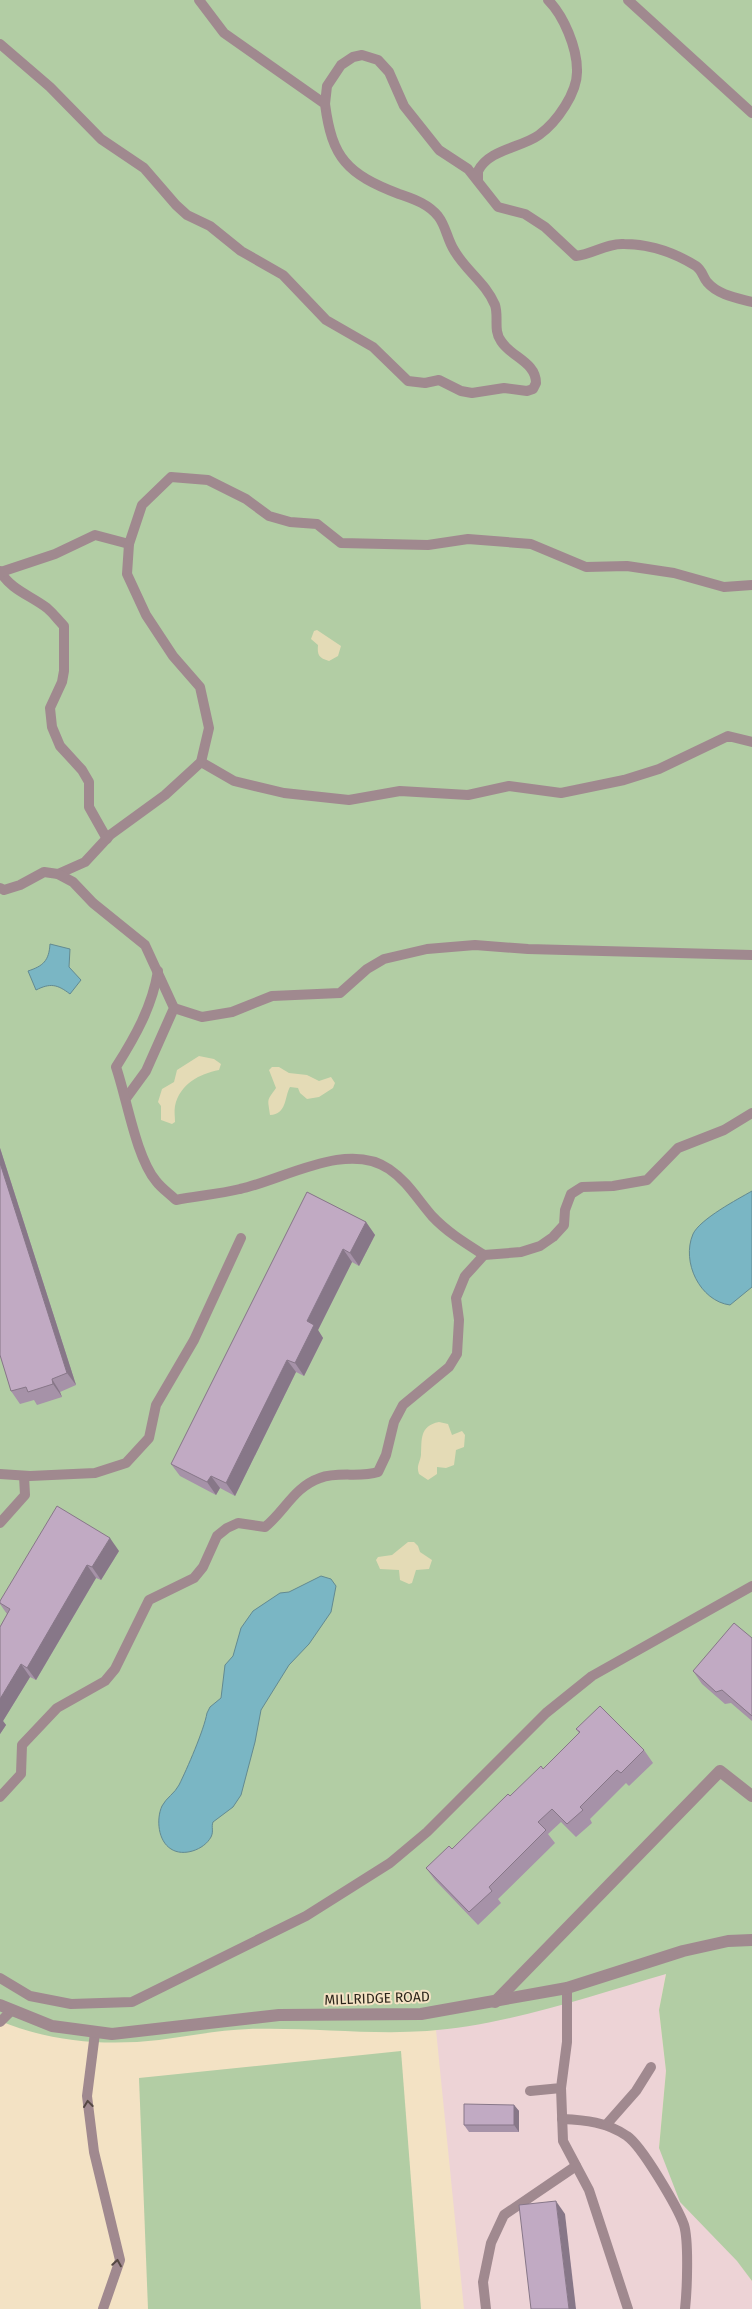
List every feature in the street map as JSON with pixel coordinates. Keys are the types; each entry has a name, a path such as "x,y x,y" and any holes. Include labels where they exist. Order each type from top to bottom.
{"street":[{"path":"495,2002 720,1771 752,1796"},
{"name":"MILLRIDGE ROAD","path":"6,2008 52,2026 112,2034 279,2015 421,2014 567,1988 682,1951 728,1941 752,1940"}],"lane":[{"path":"200,0 224,33 326,104"},
{"path":"478,180 478,171 489,158 529,141 548,128 563,107 576,82 577,70 572,46 562,21 548,0"},
{"path":"628,0 752,113"},
{"path":"0,44 50,87 101,139 144,168 187,215 210,226 241,251 283,274 326,320 373,347 408,381 425,383 439,380 461,391 472,393 504,388 527,391 533,389 536,383 533,370 502,344 497,335 494,303 479,280 454,251 438,217 419,201 374,183 344,161 333,144 326,104 327,86 341,65 353,57 362,55 372,57 384,65 404,106 429,140 439,150 468,169 478,180 486,195 498,207 525,214 545,226 576,256 589,255 609,245 624,244 670,252 699,268 708,283 726,295 752,302"},
{"path":"58,874 85,862 107,839 165,796 202,762 209,728 200,687 173,656 146,615 127,574 128,544 142,505 170,477 208,480 246,499 269,516 290,522 317,524 341,543 428,545 468,539 531,544 586,567 627,566 674,573 724,587 752,585"},
{"path":"107,839 89,807 90,782 82,770 60,746 52,727 50,708 62,682 64,670 64,626 48,609 10,586 0,572 55,554 95,535 128,544"},
{"path":"202,762 234,781 284,793 349,800 400,791 468,795 509,786 561,793 624,780 659,769 728,736 752,742"},
{"path":"0,888 4,890 20,885 44,872 58,874 73,882 93,903 145,945 174,1008 146,1071 127,1097"},
{"path":"174,1008 202,1017 232,1012 272,996 340,993 367,969 384,959 427,949 474,945 528,949 752,955"},
{"path":"158,971 154,994 143,1020 116,1067 127,1097 138,1143 155,1180 176,1200 241,1189 342,1158 362,1159 388,1168 411,1188 431,1215 446,1229 484,1255 521,1252 540,1246 553,1237 564,1225 564,1210 571,1194 582,1187 613,1186 647,1180 678,1148 724,1130 752,1113"},
{"path":"0,1474 24,1476 95,1473 126,1463 149,1438 156,1405 194,1340 241,1238"},
{"path":"0,1796 21,1774 22,1745 57,1708 104,1681 115,1669 149,1600 194,1578 203,1567 217,1536 227,1528 238,1523 265,1527 279,1516 289,1498 304,1486 321,1477 368,1475 378,1472 386,1456 394,1422 403,1404 449,1367 457,1354 459,1320 456,1298 465,1276 484,1255"},
{"path":"0,1523 25,1495 24,1476"},
{"path":"0,1978 30,1996 71,2004 132,2002 306,1916 390,1863 427,1832 546,1713 592,1676 752,1586"},
{"path":"567,1988 567,2042 561,2088 563,2141 589,2190 628,2309"},
{"path":"0,2022 6,2008"},
{"path":"95,2033 87,2096 94,2152 120,2260 103,2309"},
{"path":"606,2125 636,2091 651,2066"},
{"path":"530,2091 561,2088"},
{"path":"562,2119 584,2120 606,2125 627,2136 644,2152 684,2226 686,2258 685,2309"},
{"path":"486,2309 484,2282 491,2243 504,2215 576,2166"}],"shaded area":[{"path":"668,1962 659,2010 666,2071 659,2148 752,2281 752,2309 464,2309 434,2010"}],"green space":[{"path":"0,0 752,0 752,2281 737,2261 680,2202 659,2148 666,2071 659,2010 666,1974 517,2017 427,2031 249,2029 119,2043 58,2038 38,2034 0,2021"},
{"path":"401,2051 421,2309 148,2309 139,2078"}],"sand":[{"path":"317,630 341,646 338,656 329,661 319,656 318,645 311,639 314,631"},
{"path":"199,1056 214,1059 221,1064 219,1070 204,1074 186,1086 175,1106 175,1122 172,1124 161,1120 161,1106 158,1102 162,1089 174,1082 177,1070"},
{"path":"272,1067 279,1067 289,1073 307,1075 319,1081 331,1077 335,1083 333,1088 319,1097 307,1099 300,1093 298,1088 290,1087 282,1109 270,1115 268,1100 276,1088 269,1070"},
{"path":"439,1422 448,1424 452,1435 462,1431 465,1435 464,1447 456,1450 454,1465 446,1468 437,1467 437,1474 428,1480 419,1474 418,1471 422,1439 428,1427"},
{"path":"408,1542 414,1542 420,1552 432,1560 429,1569 416,1570 412,1583 409,1584 400,1580 399,1570 380,1569 376,1560 378,1557 392,1555"}],"water":[{"path":"50,944 70,949 69,967 81,980 70,994 61,988 53,986 45,986 36,990 28,971 38,967 47,959"},
{"path":"752,1191 752,1287 730,1305 719,1302 702,1288 692,1268 689,1256 690,1245 693,1234 703,1222"},
{"path":"321,1576 331,1579 336,1586 331,1612 309,1644 289,1665 261,1710 241,1795 233,1807 213,1822 211,1837 208,1842 193,1851 181,1852 171,1849 163,1841 159,1829 160,1811 164,1803 177,1788 191,1760 210,1707 221,1698 225,1665 233,1656 241,1628 253,1611 280,1593 289,1592"}],"building":[{"path":"0,1163 67,1373 52,1379 53,1384 28,1392 26,1387 11,1391 0,1355"},
{"path":"307,1192 366,1222 350,1253 343,1249 307,1321 314,1325 295,1363 287,1360 226,1483 211,1476 207,1482 171,1464"},
{"path":"57,1506 110,1538 92,1567 87,1565 27,1668 21,1664 0,1699 0,1627 10,1609 0,1603 0,1601"},
{"path":"734,1623 752,1638 752,1716 722,1690 716,1692 693,1671"},
{"path":"600,1706 644,1750 621,1773 617,1770 580,1807 583,1810 567,1824 552,1809 538,1822 546,1830 489,1887 492,1891 469,1912 426,1868 449,1846 452,1849 508,1794 510,1796 541,1766 543,1769 580,1732 576,1729"},
{"path":"464,2104 514,2105 514,2125 464,2125"},
{"path":"556,2201 569,2309 531,2309 519,2205"}]}
